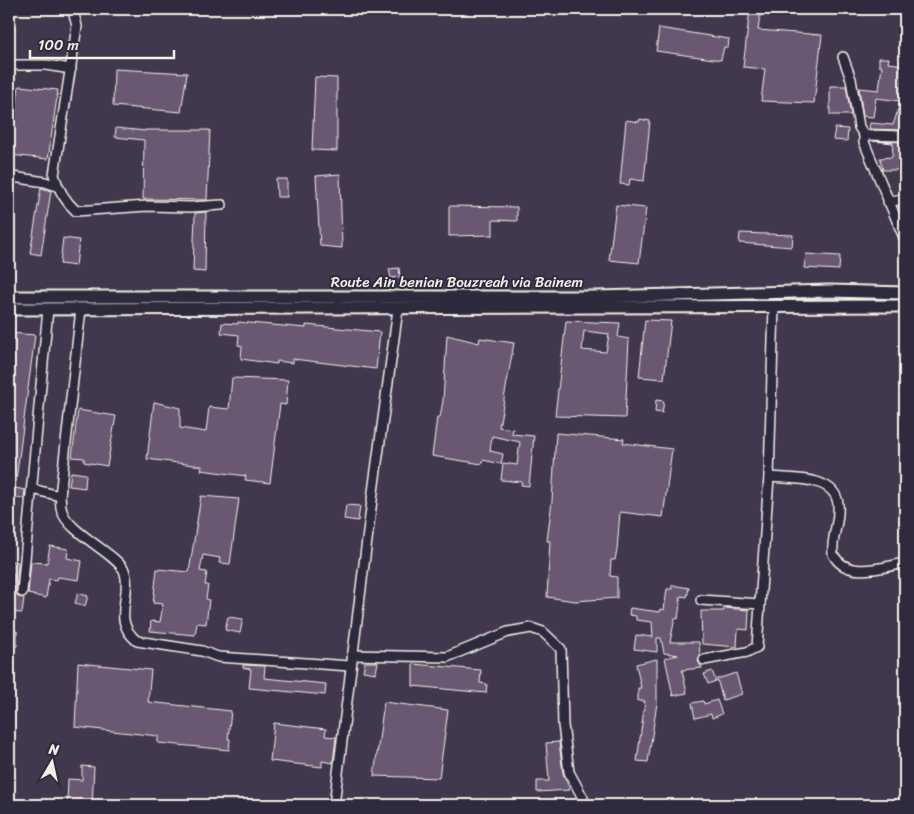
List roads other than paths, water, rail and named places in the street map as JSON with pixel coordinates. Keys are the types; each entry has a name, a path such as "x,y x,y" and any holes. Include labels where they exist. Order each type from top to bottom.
{"main road":[{"name":"Route Ain benian Bouzreah via Bainem","path":"9,297 596,297 830,291 905,293"},
{"name":"Route Ain benian Bouzreah via Bainem","path":"9,309 905,306"}],"street":[{"path":"68,9 72,11 77,26 54,175 57,186 68,204 76,211 146,206 191,207 222,205"},
{"path":"843,57 851,79 859,127 864,135 864,142 905,240"},
{"path":"9,65 46,65 71,70"},
{"path":"864,135 905,136"},
{"path":"9,180 13,178 45,182 57,186"},
{"path":"888,202 897,200 905,202"},
{"path":"704,660 748,652 757,647 768,477 774,306"},
{"path":"22,592 48,309"},
{"path":"81,309 60,496 64,515 87,539 124,570 124,620 127,630 137,641 202,650 218,657 350,666"},
{"path":"334,805 350,666 398,309"},
{"path":"768,477 815,482 830,490 838,505 833,554 841,566 855,570 905,563"},
{"path":"32,489 60,496"},
{"path":"701,600 760,604"},
{"path":"352,655 447,657 508,632 531,628 543,632 561,649 563,725 569,772 583,798"}]}
